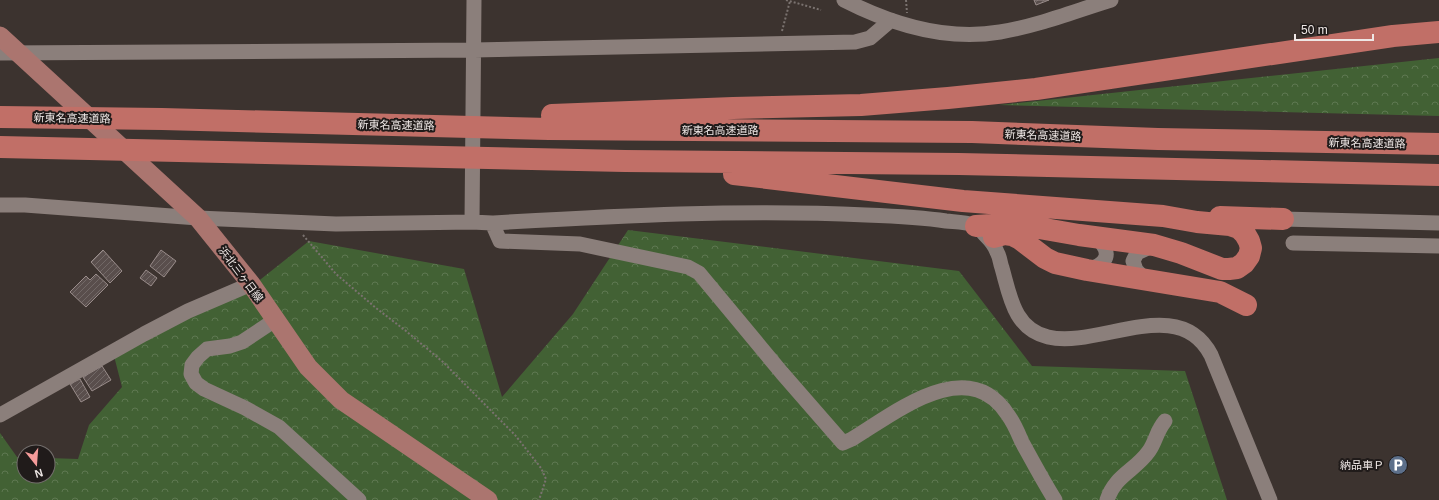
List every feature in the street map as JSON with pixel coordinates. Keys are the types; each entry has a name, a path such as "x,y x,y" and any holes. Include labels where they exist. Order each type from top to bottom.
{"highway":[{"path":"162,119 551,115 861,105 1036,89 1393,36 1439,32"},
{"name":"新東名高速道路","path":"0,117 162,119 549,129 972,132 1166,139 1439,144"},
{"path":"0,147 625,160 959,164 1439,175"},
{"path":"625,160 963,201 1163,216 1283,218"},
{"path":"983,233 999,224 1022,225 1154,246 1182,253 1222,269 1237,268 1244,264 1249,256 1251,248 1249,241 1239,228 1230,225 1197,222 1163,216"},
{"path":"983,233 1012,235 1020,239 1045,258 1055,263 1086,270 1220,292 1246,305"}],"main road":[{"name":"浜北三ヶ日線","path":"0,36 9,53 32,67 198,218 251,284 308,367 341,400 488,500"}],"street":[{"path":"472,222 474,0"},
{"path":"847,1 891,20 908,25 947,32 974,34 999,32 1019,28 1111,0"},
{"path":"9,53 474,56 855,42 870,38 891,20"},
{"path":"0,205 25,205 198,218 336,224 492,223 647,215 804,212 931,219 963,223 983,233 997,252 1016,312 1024,324 1039,334 1048,337 1065,339 1138,328 1170,325 1184,329 1196,335 1211,355 1270,500"},
{"path":"1283,218 1439,223"},
{"path":"492,223 500,241 580,244 688,267 699,273 782,373 843,443 852,439 914,400 931,393 950,388 971,388 990,395 1008,414 1042,479 1055,500"},
{"path":"1086,270 1098,266 1106,259 1104,246 1096,237"},
{"path":"1293,243 1439,246"},
{"path":"1145,279 1136,270 1133,261 1137,253 1154,246"},
{"path":"0,415 175,318 251,284"},
{"path":"275,320 242,342 230,346 208,349 198,357 192,365 191,374 196,383 204,389 245,408 279,427 359,500"},
{"path":"1106,500 1115,483 1141,461 1150,450 1158,428 1165,421"}],"path":[{"path":"786,0 821,10"},
{"path":"779,44 790,1"},
{"path":"292,222 336,274 443,362 515,435 541,468 546,479 539,500"}],"green space":[{"path":"1439,58 1439,116 999,105"},
{"path":"628,230 959,271 1032,366 1185,371 1227,500 0,500 0,433 16,456 16,484 56,484 56,458 78,459 89,425 122,387 113,352 256,283 309,241 464,269 502,397 573,314"}],"building":[{"path":"1034,0 1049,0 1036,5"},
{"path":"103,250 122,271 110,283 91,262"},
{"path":"161,250 176,261 164,277 150,266"},
{"path":"146,270 157,278 151,286 140,278"},
{"path":"96,274 108,285 86,307 70,292 86,276 90,280"},
{"path":"102,366 111,380 92,391 83,377"},
{"path":"80,379 90,397 81,402 70,384"}],"place":[{"name":"納品車Ｐ","path":"1398,465"}]}
